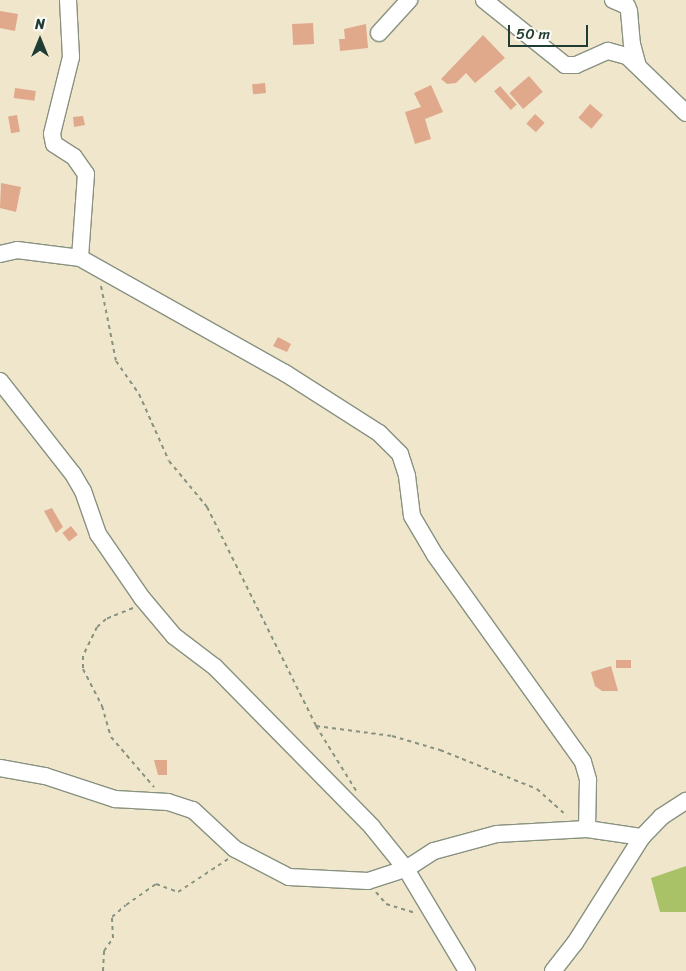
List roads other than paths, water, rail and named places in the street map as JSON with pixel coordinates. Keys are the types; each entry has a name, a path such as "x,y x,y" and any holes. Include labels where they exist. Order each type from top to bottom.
{"street":[{"path":"68,0 71,58 52,134 54,144 74,157 86,174 80,258"},
{"path":"379,32 409,0"},
{"path":"484,0 565,65 576,65 599,53 615,51 628,56 686,113"},
{"path":"613,0 627,6 632,44 638,66"},
{"path":"0,254 17,250 80,258 285,373 378,433 400,454 407,476 412,516 431,547 583,762 588,780 584,829"},
{"path":"0,380 73,474 83,490 98,534 142,598 174,636 215,668 311,763 372,827 406,869 467,971"},
{"path":"0,768 45,776 115,799 168,802 193,810 235,849 288,878 368,881 406,869 434,851 461,841 525,831 584,829 642,837"},
{"path":"553,971 575,943 642,837 660,817 686,801"}]}
